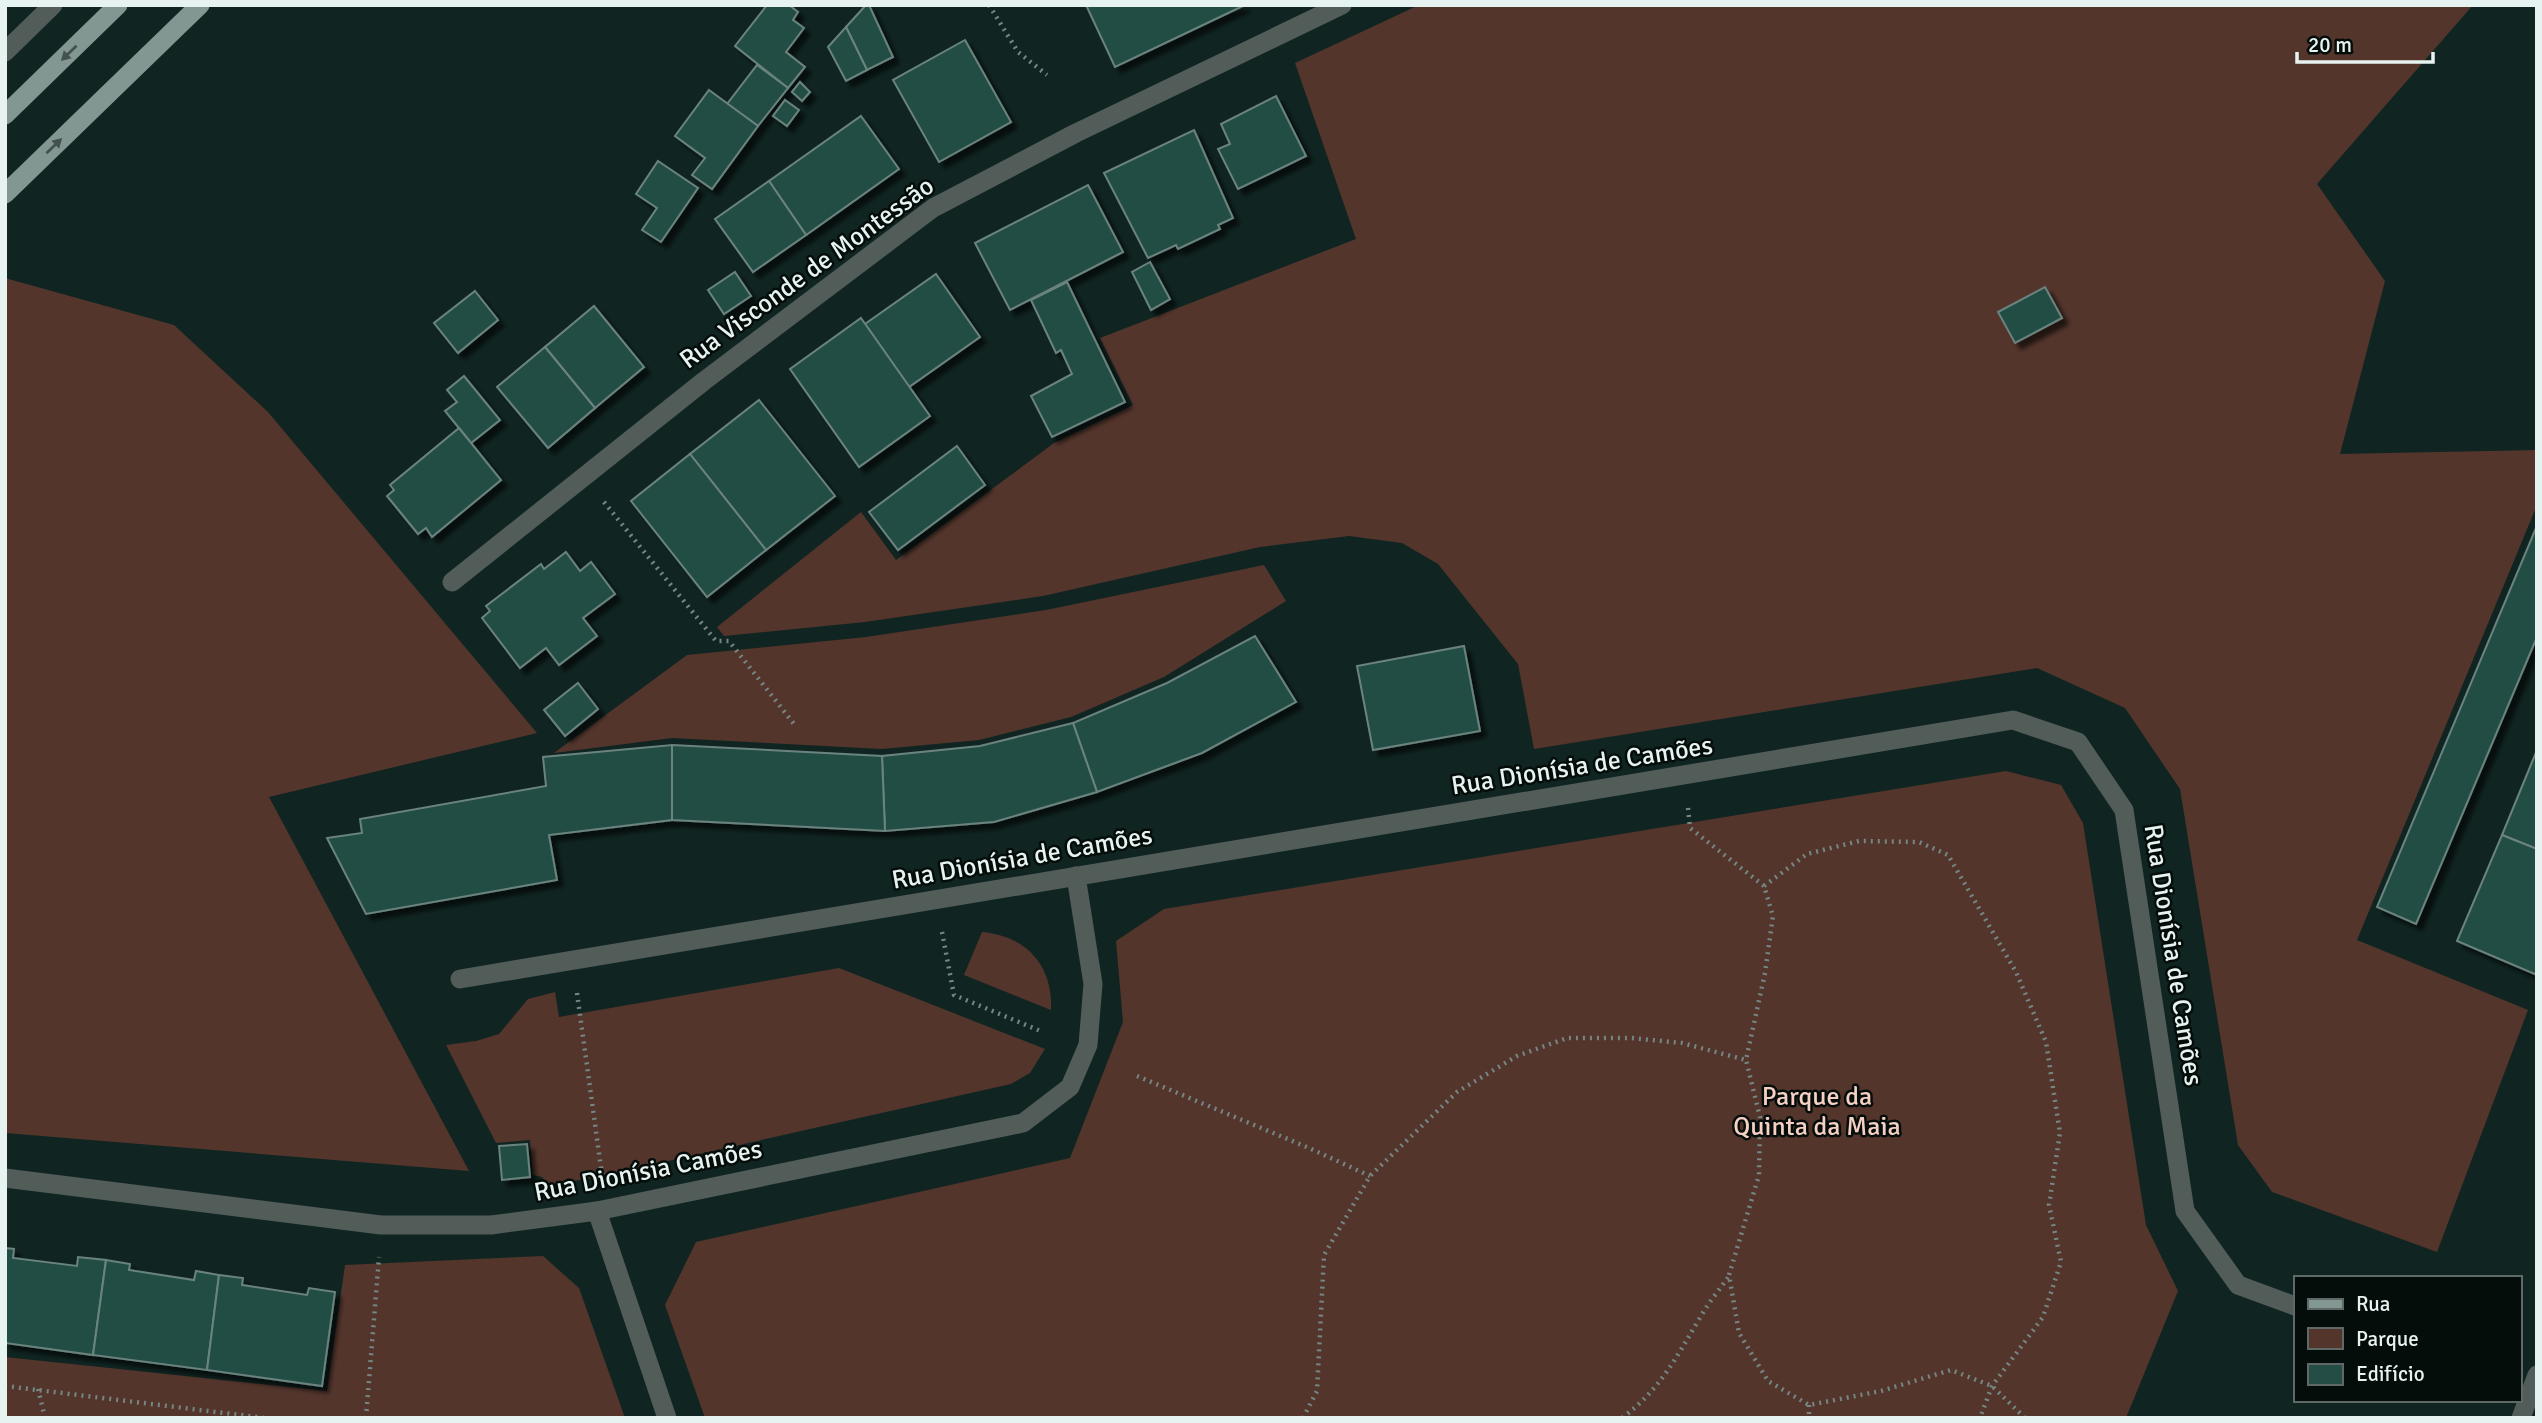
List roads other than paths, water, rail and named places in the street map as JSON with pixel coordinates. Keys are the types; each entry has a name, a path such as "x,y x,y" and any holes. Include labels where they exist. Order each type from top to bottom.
{"main road":[{"path":"5,115 118,5"},
{"path":"5,194 200,5"}],"street":[{"path":"5,52 53,5"},
{"name":"Rua Visconde de Montessão","path":"452,582 704,380 933,208 1076,133 1342,5"},
{"name":"Rua Dionísia de Camões","path":"460,979 2013,720 2078,742 2124,810 2185,1211 2238,1285 2294,1306"},
{"name":"Rua Dionísia Camões","path":"5,1178 382,1224 491,1225 597,1211 1023,1123 1070,1087 1088,1045 1093,984 1076,876"},
{"path":"597,1211 667,1418"},
{"path":"2521,1418 2529,1385"}],"park label":[{"name":"Parque da Quinta da Maia","path":"1817,1112"}]}
